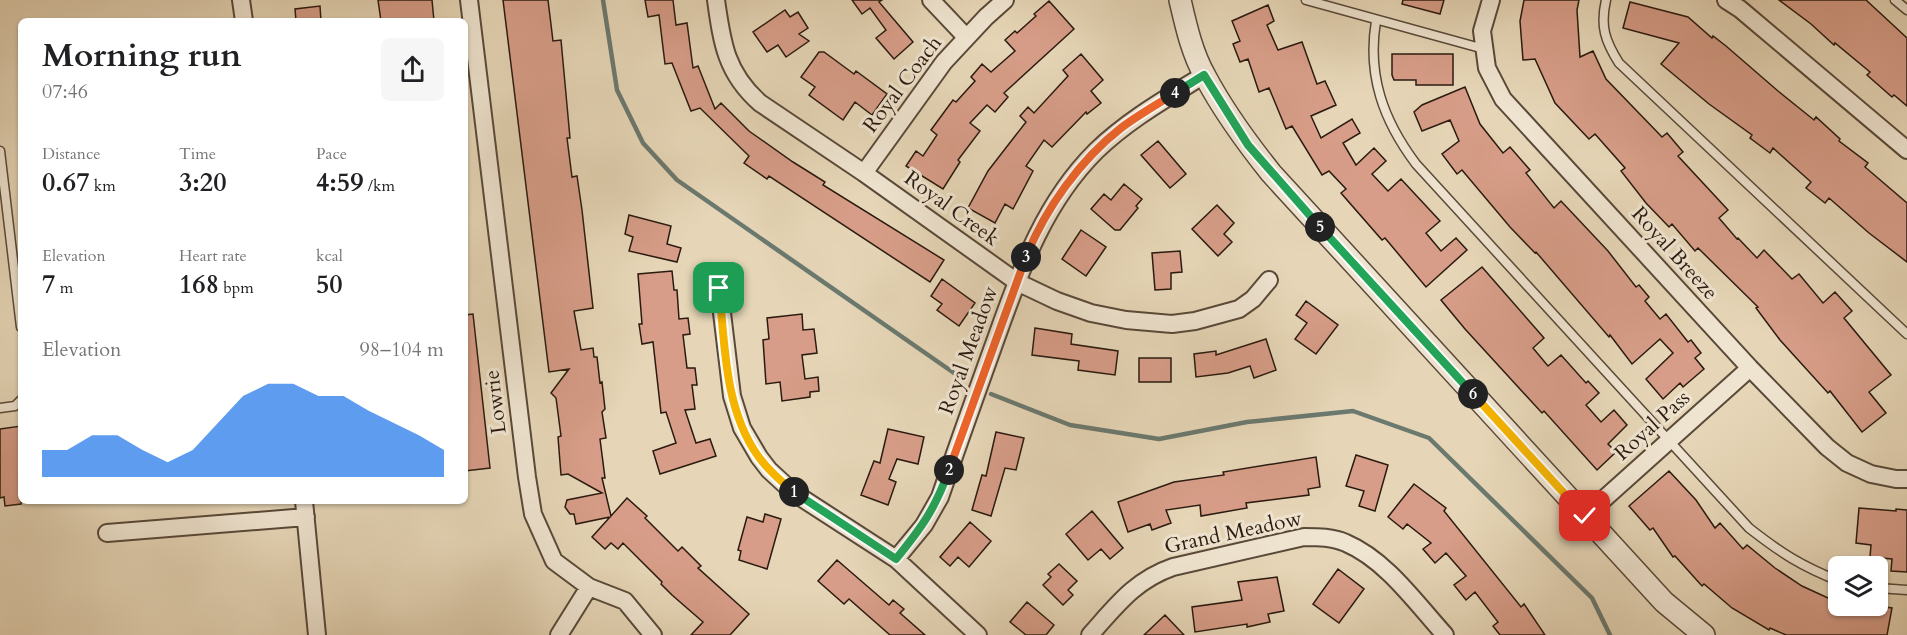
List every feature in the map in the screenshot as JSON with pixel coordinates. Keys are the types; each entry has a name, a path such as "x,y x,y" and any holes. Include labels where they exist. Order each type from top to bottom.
{"street":[{"path":"241,0 244,18"},
{"name":"Lowrie","path":"469,0 533,514 554,561 589,587 625,602 653,635"},
{"name":"Royal Creek","path":"716,0 724,48 736,78 748,92 760,103 864,173 1017,282 1057,301 1091,313 1126,320 1172,324 1195,321 1239,309 1253,299 1269,280"},
{"path":"932,0 966,37"},
{"name":"Royal Coach","path":"864,173 944,62 966,37 1005,0"},
{"path":"1180,0 1188,33 1204,75 1248,145 1271,173 1664,602 1704,635"},
{"name":"Royal Breeze","path":"1491,0 1482,32 1487,68 1503,99 1750,368 1827,447 1847,463 1871,474 1907,479"},
{"path":"1726,0 1740,9 1907,150"},
{"name":"Royal Meadow","path":"896,559 924,525 939,497 1032,242 1050,210 1095,152 1121,128 1204,75"},
{"path":"719,288 732,396 742,428 759,457 769,470 794,492 896,559 978,635"},
{"name":"Royal Pass","path":"1585,516 1750,368"},
{"path":"107,533 305,509 317,635"},
{"name":"Grand Meadow","path":"1090,635 1132,589 1155,573 1304,537 1324,537 1344,542 1371,556 1445,635"},
{"path":"559,635 589,587"}],"lane":[{"path":"1306,0 1485,50"},
{"path":"1606,0 1604,28 1608,46 1619,63 1907,334"},
{"path":"1895,0 1907,10"},
{"path":"1376,21 1372,44 1378,88 1400,143 1416,164 1749,528 1782,554 1828,577"},
{"path":"0,151 2,190 18,305"},
{"path":"0,408 15,406 18,403"},
{"path":"1888,589 1907,590"}],"building":[{"path":"378,0 432,0 434,18 381,18"},
{"path":"503,0 548,0 553,41 561,40 570,138 567,138 572,177 577,176 593,308 574,311 581,350 593,348 594,357 597,357 600,383 602,382 605,409 602,412 606,438 600,439 605,478 602,478 611,516 627,498 647,516 645,518 678,551 682,547 701,566 698,568 749,614 730,635 691,635 703,622 672,595 623,543 618,549 611,543 605,549 592,537 610,517 576,524 574,514 570,514 565,507 567,500 602,493 568,474 561,475 558,437 561,436 556,398 551,393 569,369 549,372"},
{"path":"645,0 673,0 676,25 687,23 693,68 698,66 715,109 721,103 749,131 825,182 823,185 944,260 930,282 769,176 767,179 744,163 749,156 700,108 691,111 672,63 665,64 659,15 648,17"},
{"path":"852,0 882,0 879,2 913,42 894,59 876,38 886,30 870,8 862,14"},
{"path":"1403,0 1444,0 1440,14 1402,4"},
{"path":"1524,0 1579,0 1577,10 1580,57 1593,51 1606,79 1662,137 1667,133 1683,152 1678,156 1728,210 1719,218 1737,239 1757,258 1764,250 1792,279 1799,274 1823,303 1835,292 1852,311 1844,318 1891,375 1869,392 1886,413 1862,432 1830,391 1828,393 1780,340 1756,308 1758,307 1698,248 1695,251 1672,224 1669,227 1646,203 1621,171 1625,168 1595,134 1589,139 1555,103 1535,59 1523,60 1520,21"},
{"path":"1779,0 1866,0 1907,38 1907,106 1894,95 1892,97 1867,75 1870,72"},
{"path":"1049,1 1074,29 1004,93 1008,97 995,112 987,105 970,123 980,131 958,160 960,162 943,189 906,166 916,151 923,156 937,135 931,130 953,100 956,102 975,81 971,77 982,64 991,72 1015,51 1005,40 1015,31 1017,33"},
{"path":"1630,2 1688,17 1814,120 1816,117 1840,139 1839,141 1868,163 1865,167 1907,203 1907,262 1829,198 1825,203 1806,188 1811,182 1773,148 1770,153 1750,138 1752,135 1709,104 1661,64 1679,43 1623,28"},
{"path":"1268,5 1274,21 1267,25 1278,50 1302,42 1317,84 1325,81 1336,105 1311,116 1321,138 1352,119 1360,133 1343,143 1356,165 1374,148 1386,161 1372,174 1388,191 1401,179 1440,221 1426,233 1441,251 1456,238 1467,250 1426,287 1385,238 1382,240 1341,193 1346,189 1329,171 1322,175 1292,126 1286,129 1269,88 1259,92 1248,59 1240,62 1233,44 1240,41 1232,21"},
{"path":"320,6 321,18 296,18 295,9"},
{"path":"785,10 790,17 798,12 808,28 799,34 809,41 786,57 778,45 767,52 753,32"},
{"path":"819,52 824,52 854,74 856,71 887,94 872,115 855,102 843,120 809,95 815,87 801,77"},
{"path":"1081,54 1103,80 1091,91 1101,103 1087,114 1086,112 1052,147 1044,140 1026,166 1033,171 1013,209 1005,204 995,223 968,208 988,171 1026,122 1020,116 1028,107 1034,113 1068,76 1063,70"},
{"path":"1392,54 1453,54 1453,85 1416,85 1416,80 1394,80"},
{"path":"1465,87 1480,124 1503,153 1510,147 1530,170 1526,173 1554,208 1561,201 1608,251 1636,287 1639,285 1649,297 1645,301 1660,319 1666,314 1688,342 1691,340 1701,353 1695,358 1704,369 1683,387 1680,383 1663,399 1646,379 1673,353 1660,339 1632,364 1610,335 1609,337 1536,252 1510,227 1462,170 1457,174 1442,154 1459,141 1450,120 1422,131 1414,112 1422,105"},
{"path":"1158,141 1186,174 1170,188 1141,155"},
{"path":"1124,184 1142,199 1136,206 1138,208 1120,230 1115,230 1091,209 1104,194 1111,200"},
{"path":"1217,205 1234,223 1224,234 1232,242 1218,256 1192,229"},
{"path":"629,215 671,226 667,244 681,248 677,262 629,251 633,237 625,234"},
{"path":"1081,230 1106,247 1086,276 1062,259"},
{"path":"1180,251 1182,272 1171,273 1171,289 1155,290 1152,253"},
{"path":"1482,267 1544,338 1533,348 1548,366 1561,355 1586,383 1588,381 1599,393 1586,405 1601,422 1614,410 1627,425 1608,444 1616,452 1597,470 1544,411 1542,413 1441,300"},
{"path":"672,271 674,290 677,290 679,319 688,318 690,334 683,335 687,368 695,368 697,385 692,385 695,409 685,410 696,443 710,439 716,456 660,474 653,451 676,443 666,412 661,413 653,342 642,344 639,324 642,324 638,274"},
{"path":"942,279 975,303 959,326 937,310 942,304 931,296"},
{"path":"1306,301 1338,325 1316,354 1295,339 1307,323 1296,315"},
{"path":"473,314 490,468 468,471 468,315"},
{"path":"802,314 803,330 814,329 817,353 802,355 805,379 818,377 819,391 810,392 810,397 782,401 780,382 766,384 763,340 769,339 767,318"},
{"path":"1035,328 1072,334 1071,344 1118,351 1115,375 1078,370 1079,361 1032,355"},
{"path":"1266,339 1276,370 1254,378 1250,366 1228,373 1196,377 1194,354 1216,351 1216,355"},
{"path":"1139,358 1171,358 1171,382 1139,382"},
{"path":"18,426 18,504 21,504 5,506 4,497 0,498 0,429"},
{"path":"888,429 924,437 918,464 897,459 889,479 896,482 888,505 861,495 874,461 880,463"},
{"path":"996,432 1024,438 1016,470 1005,468 991,516 972,510 982,475 986,476"},
{"path":"1356,455 1388,465 1375,511 1359,506 1364,491 1346,486"},
{"path":"1316,457 1320,487 1308,489 1309,495 1246,503 1247,508 1201,516 1200,505 1166,510 1171,523 1152,530 1150,524 1128,532 1118,502 1174,482"},
{"path":"1669,471 1696,500 1715,528 1720,523 1743,549 1747,545 1802,586 1828,598 1828,616 1888,616 1888,607 1892,608 1887,635 1786,635 1770,628 1769,630 1732,608 1704,584 1702,586 1675,556 1673,557 1653,528 1650,530 1629,506"},
{"path":"1414,484 1446,508 1444,511 1521,607 1524,604 1545,635 1500,635 1493,626 1498,622 1475,592 1466,600 1454,585 1466,576 1446,553 1435,563 1423,549 1431,543 1407,524 1403,529 1388,517"},
{"path":"1859,508 1907,510 1907,572 1891,571 1892,559 1888,559 1888,556 1870,556 1871,545 1856,543"},
{"path":"1092,511 1123,548 1110,559 1101,549 1088,560 1066,534"},
{"path":"765,514 781,519 767,569 739,560 741,551 738,550 747,517 763,522"},
{"path":"970,522 991,541 969,567 958,557 950,566 940,557"},
{"path":"837,560 889,605 893,600 904,609 900,613 925,635 890,635 849,599 844,604 818,581"},
{"path":"1059,564 1077,581 1068,590 1073,595 1063,605 1043,585 1051,577 1048,574"},
{"path":"1338,569 1364,589 1339,623 1313,604"},
{"path":"1277,577 1284,611 1268,614 1270,622 1247,627 1247,624 1195,632 1192,607 1242,600 1238,582"},
{"path":"1027,602 1054,625 1046,635 1026,635 1010,622"},
{"path":"1165,615 1184,635 1144,635"}],"waterway":[{"path":"603,0 617,90 643,143 677,180 964,380"},
{"path":"991,394 1070,425 1159,439 1247,422 1353,411 1429,438 1592,598 1610,635"}],"route":[{"path":"719,288 732,396 742,428 759,457 769,470 794,492 896,559 924,525 939,497 1032,242 1050,210 1095,152 1121,128 1204,75 1248,145 1271,173 1585,516"}]}
